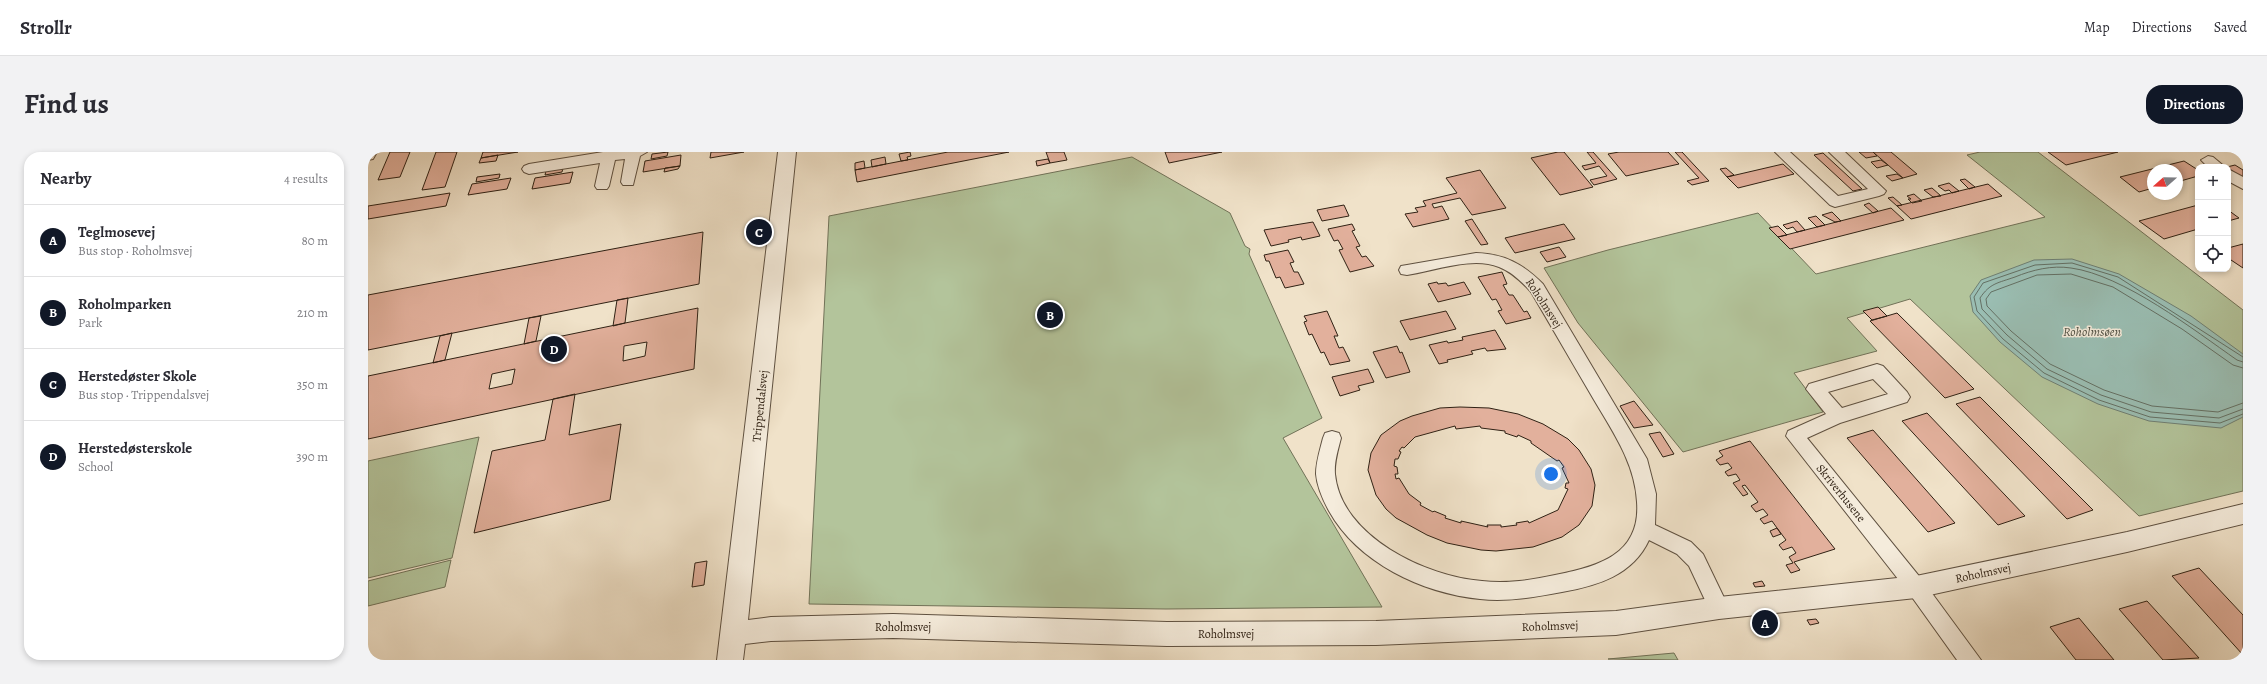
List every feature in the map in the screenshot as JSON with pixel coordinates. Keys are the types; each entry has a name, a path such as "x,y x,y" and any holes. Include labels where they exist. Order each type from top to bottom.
{"street":[{"path":"368,156 370,152"},
{"path":"529,169 610,154 636,152 628,182"},
{"name":"Trippendalsvej","path":"730,660 787,152"},
{"path":"1782,152 1835,202 1879,191 1836,152"},
{"path":"602,186 610,154"},
{"path":"2231,176 2243,184"},
{"name":"Roholmsvej","path":"1332,438 1327,456 1326,476 1332,496 1341,514 1358,534 1378,552 1402,568 1432,581 1471,590 1517,592 1599,575 1618,564 1634,548 1645,529 1647,504 1645,479 1638,459 1537,288 1526,276 1513,266 1494,259 1476,257 1428,268 1407,270"},
{"name":"Skriverhusene","path":"1838,416 1795,436 1916,587"},
{"name":"Roholmsvej","path":"733,634 771,629 893,626 1167,634 1376,633 1616,624 1719,608 1916,587 2127,542 2243,514"},
{"path":"1645,529 1684,548 1696,560 1719,608"},
{"path":"1916,587 1970,660"}],"green space":[{"path":"1980,152 2038,152 2243,310 2243,491 2139,516 1910,299 1847,318 1877,351 1794,373 1823,412 1683,452 1578,323 1544,268 1608,250 1758,213 1816,274 2045,217 1967,155"},
{"path":"1132,157 1230,213 1245,246 1250,249 1249,254 1322,418 1283,438 1382,607 1166,609 809,604 829,216"},
{"path":"479,437 452,558 368,578 368,461"},
{"path":"451,560 445,587 368,606 368,581"},
{"path":"1674,653 1678,660 1608,659"}],"water":[{"name":"Roholmsøen","path":"2072,259 2119,274 2191,316 2243,354 2243,417 2221,428 2149,421 2098,404 2042,377 2000,342 1973,312 1970,296 1981,280 2034,260"}],"building":[{"path":"390,152 410,152 400,177 378,180"},
{"path":"436,152 457,152 445,187 422,190"},
{"path":"483,152 518,152 481,158"},
{"path":"668,152 667,156 651,159 652,154"},
{"path":"711,152 744,152 710,158"},
{"path":"910,152 911,156 907,157 908,160 901,161 899,154"},
{"path":"948,152 1009,152 857,182 855,170"},
{"path":"1046,152 1064,152 1067,160 1050,163"},
{"path":"1165,152 1222,152 1169,163"},
{"path":"1564,152 1593,187 1560,195 1531,158"},
{"path":"1587,152 1593,152 1617,179 1594,185 1590,180 1607,176 1599,166 1585,170 1582,166 1596,163"},
{"path":"1619,152 1668,152 1679,164 1626,176 1608,154"},
{"path":"1675,152 1682,152 1709,181 1692,185 1687,181 1699,178"},
{"path":"1859,152 1873,152 1877,156 1866,158"},
{"path":"1873,152 1891,152 1917,174 1903,178"},
{"path":"2048,152 2118,152 2066,165"},
{"path":"1823,153 1862,189 1853,191 1814,155"},
{"path":"498,155 496,161 479,163 481,158"},
{"path":"681,155 680,166 643,172 645,161"},
{"path":"885,157 886,164 872,167 871,160"},
{"path":"1048,159 1050,163 1037,166 1036,161"},
{"path":"1881,160 1888,165 1877,168 1871,162"},
{"path":"864,161 865,168 855,170 855,163"},
{"path":"2184,161 2195,168 2195,177 2183,180 2183,164 2172,164"},
{"path":"1783,164 1794,174 1738,188 1727,177"},
{"path":"2235,165 2243,170 2243,179 2231,170 2231,166"},
{"path":"680,166 678,169 664,172 665,168"},
{"path":"563,168 562,172 545,175 546,171"},
{"path":"1726,168 1734,175 1727,177 1720,169"},
{"path":"1480,170 1506,208 1472,215 1460,198 1432,204 1434,208 1442,206 1449,219 1413,227 1405,214 1418,212 1415,208 1426,206 1423,201 1457,193 1446,178"},
{"path":"2147,170 2147,190 2139,192 2120,177"},
{"path":"573,172 570,183 532,189 535,178"},
{"path":"500,174 499,178 476,182 477,177"},
{"path":"1897,174 1903,178 1892,181 1886,176"},
{"path":"511,178 507,189 468,195 472,184"},
{"path":"1965,179 1975,187 1969,189 1960,180"},
{"path":"1949,183 1959,191 1952,193 1949,190 1945,191 1938,186"},
{"path":"1988,184 2002,196 1911,219 1897,206"},
{"path":"1932,188 1941,196 1933,197 1924,190"},
{"path":"450,193 446,206 368,219 368,206"},
{"path":"1914,194 1922,201 1912,203 1908,199 1911,199 1907,196"},
{"path":"1893,197 1902,205 1897,206 1888,198"},
{"path":"1869,203 1878,211 1873,213 1864,205"},
{"path":"1344,205 1349,216 1322,221 1317,210"},
{"path":"2195,206 2195,230 2164,239 2139,221"},
{"path":"1891,208 1904,220 1790,249 1778,237"},
{"path":"1832,212 1841,221 1835,222 1822,215"},
{"path":"2231,212 2239,218 2231,220"},
{"path":"1816,216 1825,225 1817,227 1808,218"},
{"path":"1472,219 1488,244 1481,245 1465,221"},
{"path":"1797,221 1805,230 1797,232 1793,227 1787,229 1783,225"},
{"path":"1313,222 1320,236 1302,240 1301,237 1288,240 1289,242 1271,246 1264,230"},
{"path":"1352,224 1355,230 1352,231 1360,246 1356,247 1362,257 1366,256 1374,266 1350,272 1339,250 1343,249 1338,240 1334,241 1328,229"},
{"path":"1564,224 1575,239 1515,253 1505,238"},
{"path":"1778,226 1787,235 1778,237 1769,228"},
{"path":"703,232 699,284 368,350 368,295"},
{"path":"2243,244 2243,268 2231,260 2231,247"},
{"path":"1559,247 1566,257 1547,262 1540,252"},
{"path":"1288,250 1294,262 1290,263 1294,272 1298,272 1304,284 1285,288 1280,277 1276,278 1269,261 1266,261 1264,255"},
{"path":"1502,272 1507,284 1503,285 1509,295 1513,295 1524,312 1527,311 1531,318 1506,324 1498,311 1502,310 1496,299 1492,300 1478,277"},
{"path":"1437,282 1438,284 1446,283 1448,286 1464,282 1471,294 1438,302 1428,284"},
{"path":"628,298 625,323 613,326 617,300"},
{"path":"1878,307 1887,316 1872,320 1863,311"},
{"path":"698,308 694,369 368,439 368,376","holes":["647,342 645,356 623,361 624,346","515,369 512,384 489,389 492,374"]},
{"path":"1327,311 1338,336 1334,336 1339,348 1343,347 1350,361 1330,365 1324,352 1321,353 1312,334 1309,335 1304,322 1307,321 1304,316"},
{"path":"1446,311 1456,329 1410,340 1400,321"},
{"path":"1897,313 1974,389 1945,398 1870,321"},
{"path":"541,316 536,341 524,344 529,318"},
{"path":"1495,330 1506,349 1487,351 1485,348 1471,351 1473,354 1447,360 1448,362 1439,364 1429,345 1447,341 1448,343 1463,340 1462,337"},
{"path":"452,333 445,360 433,363 440,336"},
{"path":"1397,346 1400,353 1402,352 1410,372 1386,378 1373,352"},
{"path":"1368,369 1374,382 1358,386 1360,390 1340,396 1332,377"},
{"path":"575,394 569,435 621,424 610,500 474,533 492,451 545,440 553,399"},
{"path":"1980,397 2093,510 2067,519 1956,404"},
{"path":"1634,401 1653,425 1634,428 1620,406"},
{"path":"1440,408 1489,408 1518,414 1543,424 1568,439 1579,450 1591,469 1595,485 1592,506 1579,525 1562,537 1533,547 1496,551 1481,550 1447,543 1427,535 1396,518 1386,509 1376,495 1368,470 1371,453 1381,435 1400,421","holes":["1455,426 1456,429 1480,426 1481,428 1505,431 1505,433 1517,437 1518,435 1531,441 1531,443 1557,461 1559,460 1564,467 1562,468 1569,483 1566,483 1565,488 1568,489 1558,510 1529,523 1528,521 1516,523 1517,525 1501,527 1501,525 1487,525 1488,527 1461,521 1461,523 1445,518 1446,516 1434,511 1433,512 1420,505 1421,503 1409,494 1399,478 1396,479 1395,474 1398,474 1397,467 1394,466 1395,459 1398,459 1401,452 1399,451 1402,447 1404,448 1415,437"]},
{"path":"1927,413 2025,516 1998,525 1902,421"},
{"path":"1873,430 1955,523 1928,532 1847,438"},
{"path":"1660,432 1674,454 1663,457 1649,434"},
{"path":"1750,441 1835,549 1794,562 1800,570 1791,573 1786,565 1793,563 1789,557 1796,553 1792,547 1783,550 1779,545 1786,540 1772,521 1764,524 1760,519 1768,515 1763,509 1756,512 1751,506 1758,502 1745,485 1742,486 1748,494 1743,496 1733,483 1740,480 1736,474 1728,476 1725,472 1732,468 1728,463 1720,465 1716,460 1723,456 1719,451"},
{"path":"1777,528 1781,534 1773,537 1770,531"},
{"path":"707,561 704,585 692,587 695,563"},
{"path":"2199,568 2243,615 2243,655 2172,576"},
{"path":"1762,581 1765,586 1755,587 1753,583"},
{"path":"2147,601 2199,658 2163,660 2119,609"},
{"path":"2079,618 2114,660 2076,660 2050,627"},
{"path":"1816,619 1819,623 1810,625 1807,620"}],"place":[{"name":"Herstedøster Skole","path":"759,232"},
{"name":"Roholmparken","path":"1050,315"},
{"name":"Herstedøsterskole","path":"554,349"},
{"name":"Teglmosevej","path":"1765,623"}]}
